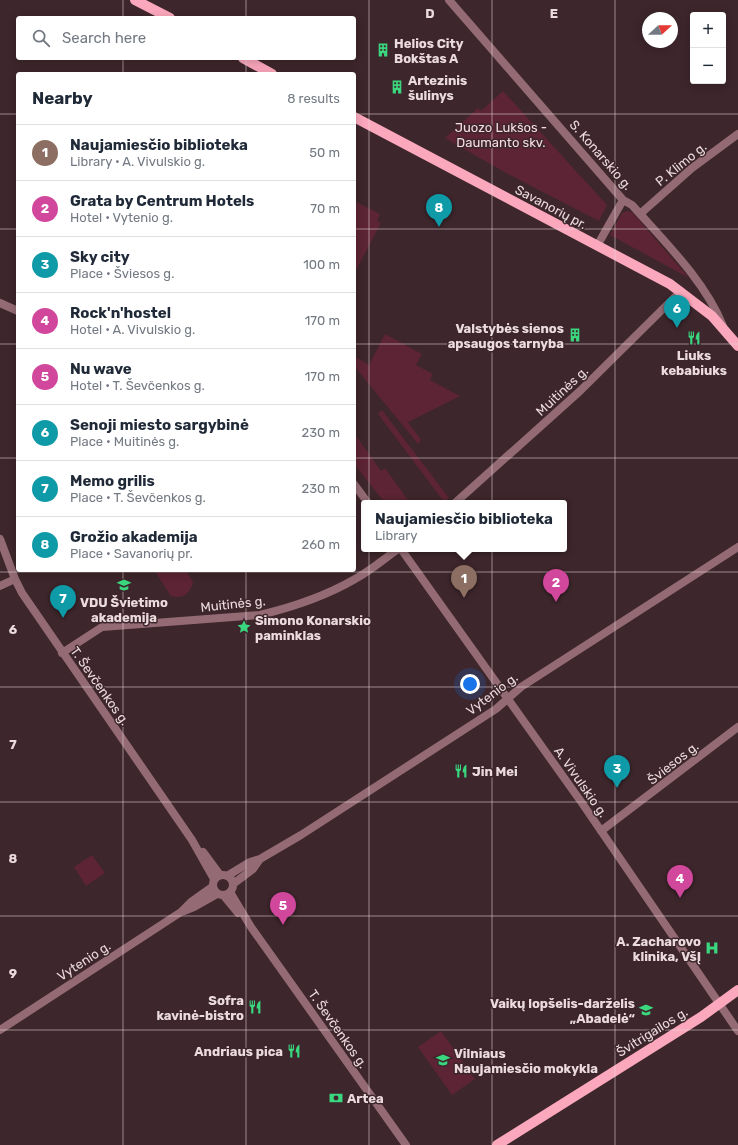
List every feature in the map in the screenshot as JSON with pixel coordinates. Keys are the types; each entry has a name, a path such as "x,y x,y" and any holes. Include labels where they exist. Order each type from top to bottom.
{"main road":[{"path":"136,0 166,16"},
{"path":"247,60 268,72"},
{"name":"Savanorių pr.","path":"356,118 681,291 712,316 738,346"},
{"name":"Švitrigailos g.","path":"497,1145 720,1004 738,990"}],"street":[{"name":"S. Konarskio g.","path":"449,0 623,200 632,205 640,214 698,283 716,308 726,332"},
{"name":"P. Klimo g.","path":"640,214 692,168 738,134"},
{"path":"597,246 623,200"},
{"name":"Muitinės g.","path":"459,500 580,391 681,291"},
{"path":"0,303 16,310"},
{"path":"356,487 366,500"},
{"name":"T. Ševčenkos g.","path":"0,539 15,579 62,653 192,840 221,886 406,1145"},
{"name":"Vytenio g.","path":"0,1030 181,912 191,902 221,886 244,865 260,859 496,709 521,687 738,547"},
{"name":"Muitinės g.","path":"62,653 102,627 260,615 283,610 327,593 356,579 395,552"},
{"name":"A. Vivulskio g.","path":"401,552 601,831 738,1031"},
{"path":"0,586 15,579"},
{"name":"Šviesos g.","path":"601,831 738,727"},
{"name":"Vytenio g.","path":"221,886 233,884 253,869 260,859"}],"green space":[{"name":"Juozo Lukšos - Daumanto skv.","path":"503,91 607,205 599,221 506,173 445,138 478,108 481,111"},
{"path":"356,202 380,214 377,221 381,223 356,270"},
{"path":"627,211 632,212 689,278 610,235 622,213"},
{"path":"385,334 422,354 416,365 433,374 430,380 460,396 408,422 421,440 418,444 356,368 356,357 369,365"},
{"path":"382,410 449,498 442,500 378,414"},
{"path":"356,436 381,471 385,468 408,500 383,500 356,467"},
{"path":"155,572 187,572 193,582 188,592 179,597 171,596"},
{"path":"92,855 105,873 86,886 74,867"},
{"path":"441,1031 475,1079 452,1095 418,1047"}],"place":[{"name":"Helios City Bokštas A","path":"383,50"},
{"name":"Artezinis šulinys","path":"397,87"},
{"name":"Grožio akademija","path":"439,227"},
{"name":"Senoji miesto sargybinė","path":"677,328"},
{"name":"Valstybės sienos apsaugos tarnyba","path":"575,335"},
{"name":"Liuks kebabiuks","path":"694,338"},
{"name":"VDU Švietimo akademija","path":"124,585"},
{"name":"Naujamiesčio biblioteka","path":"464,598"},
{"name":"Grata by Centrum Hotels","path":"556,602"},
{"name":"Memo grilis","path":"63,618"},
{"name":"Simono Konarskio paminklas","path":"244,627"},
{"name":"Jin Mei","path":"461,771"},
{"name":"Sky city","path":"617,788"},
{"name":"Rock'n'hostel","path":"680,898"},
{"name":"Nu wave","path":"283,925"},
{"name":"A. Zacharovo klinika, VšĮ","path":"712,948"},
{"name":"Sofra kavinė-bistro","path":"255,1007"},
{"name":"Vaikų lopšelis-darželis „Abadelė“","path":"646,1010"},
{"name":"Andriaus pica","path":"294,1051"},
{"name":"Vilniaus Naujamiesčio mokykla","path":"443,1060"},
{"name":"Artea","path":"336,1098"}]}
